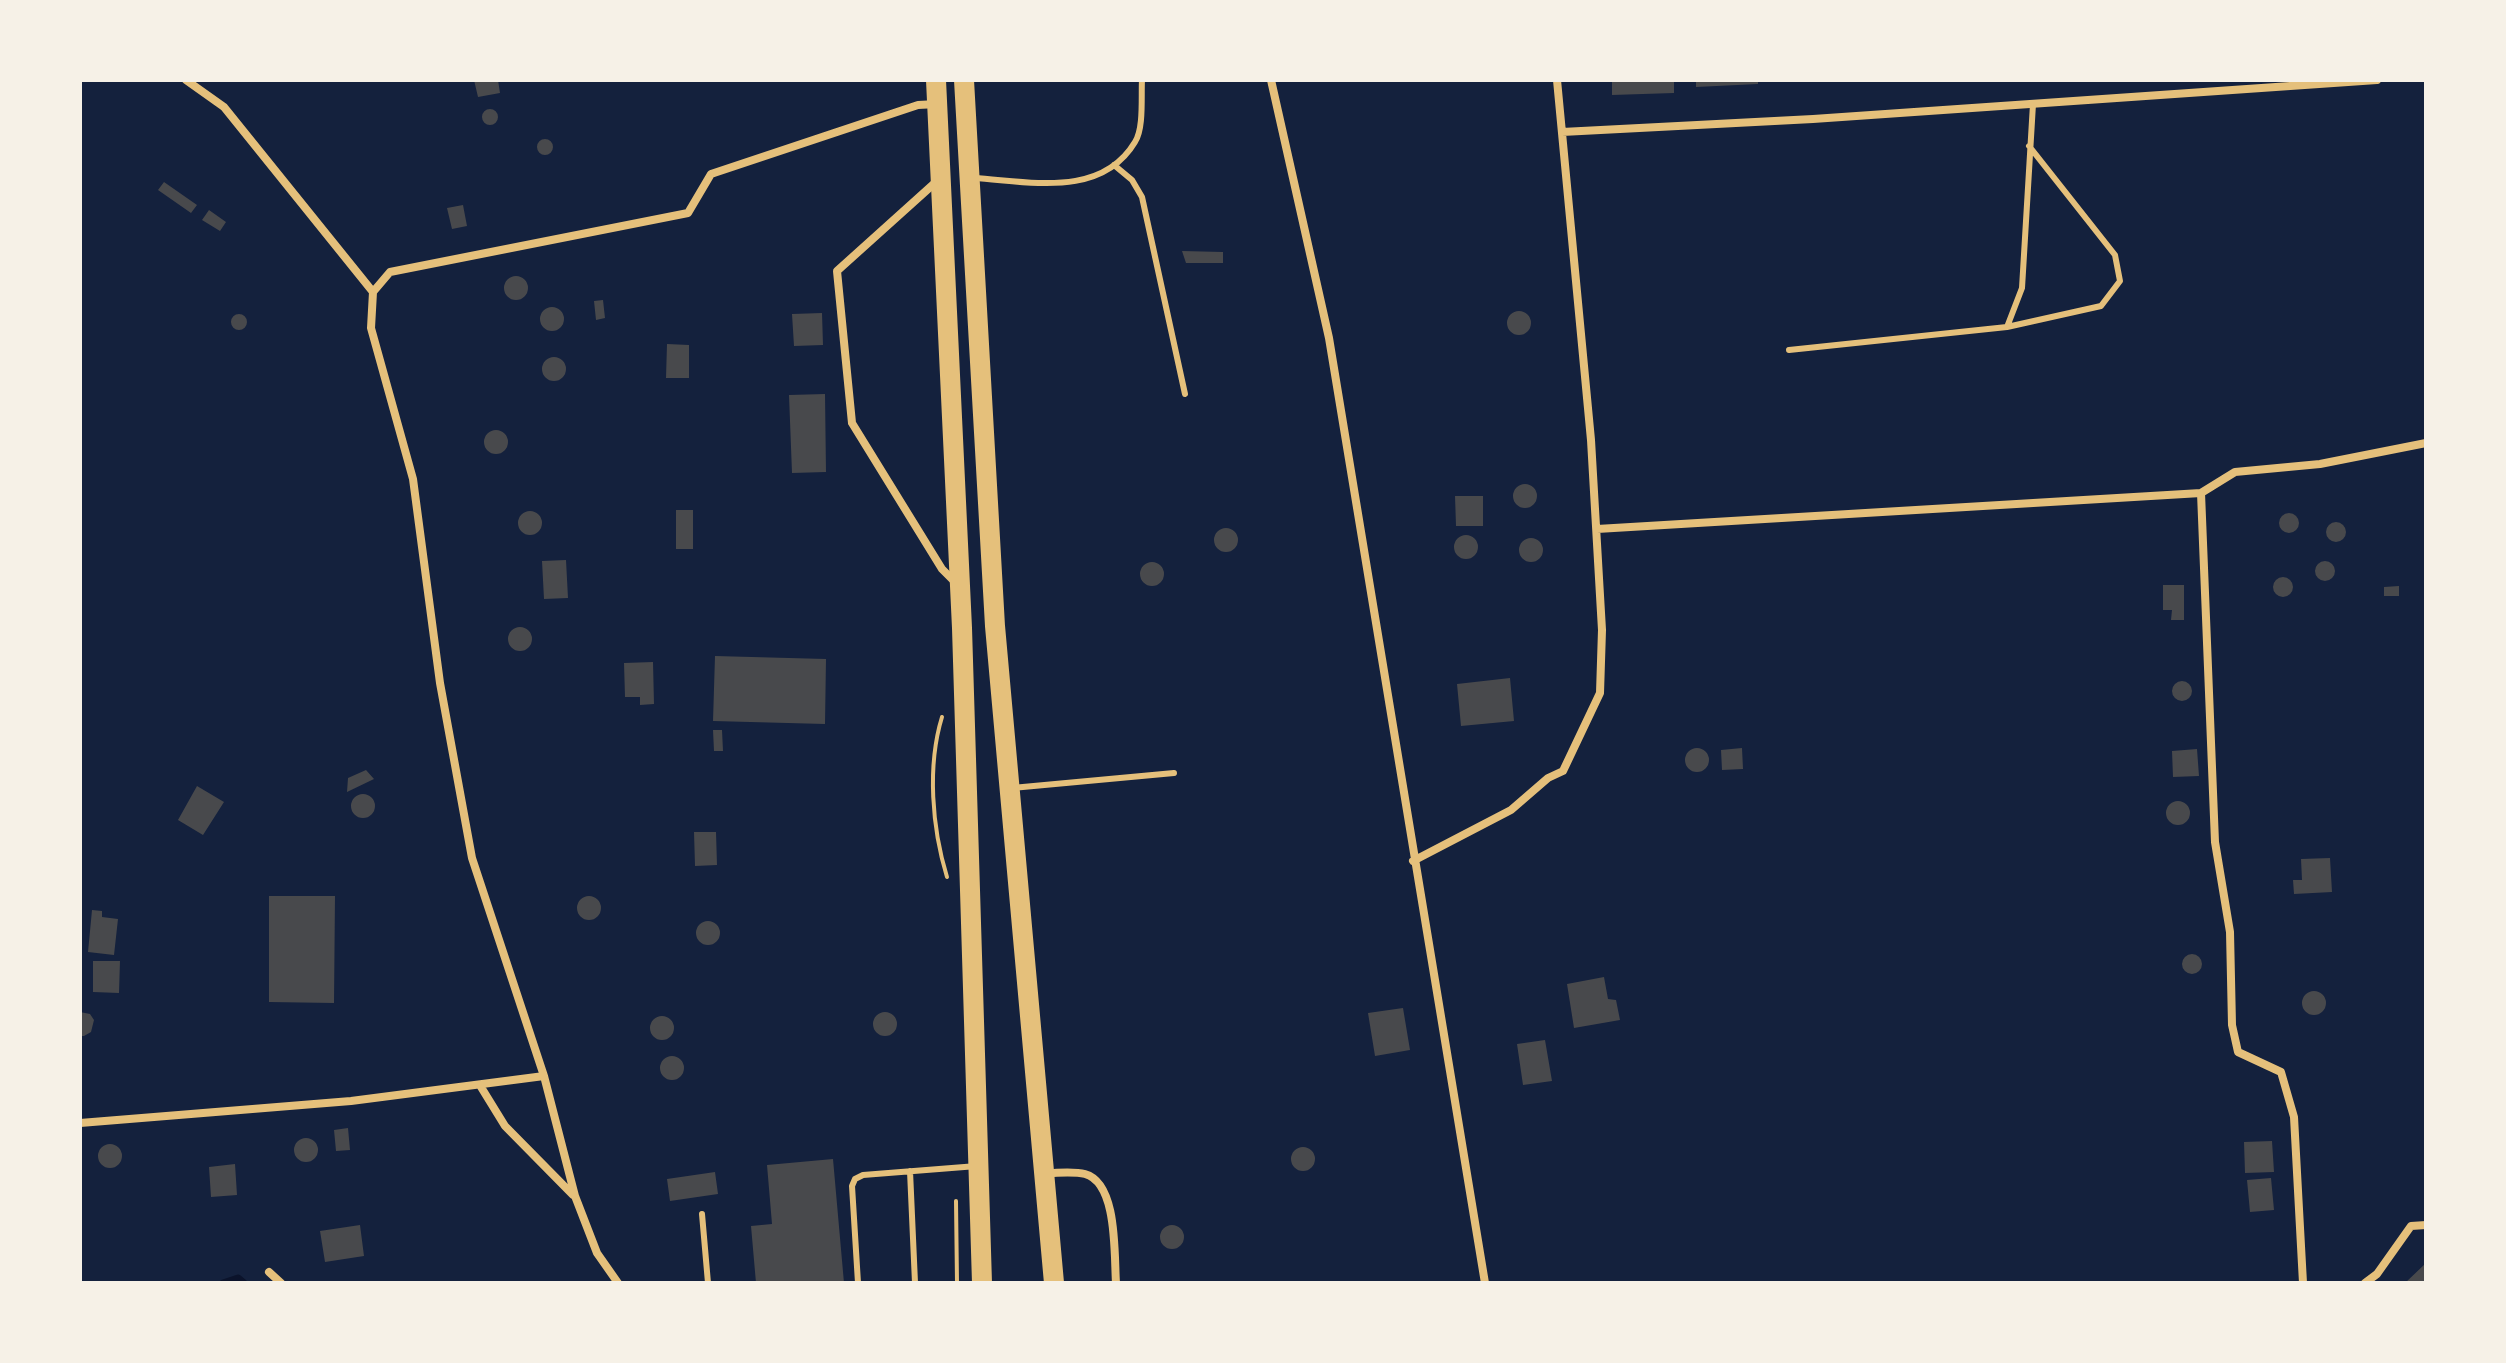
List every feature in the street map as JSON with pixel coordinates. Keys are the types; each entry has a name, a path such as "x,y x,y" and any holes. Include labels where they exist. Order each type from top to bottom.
{"highway":[{"path":"936,80 960,586 982,1283"},
{"path":"964,80 995,626 1054,1283"}],"street":[{"path":"186,80 224,107 373,292"},
{"path":"1271,80 1329,338 1385,693 1403,775 1413,861 1485,1283"},
{"path":"1413,861 1511,810 1548,778 1563,771 1600,693 1597,529 1557,80"},
{"path":"1562,132 2377,80"},
{"path":"618,1283 597,1253 575,1196 544,1076 472,858 440,683 413,479 371,328 373,292 390,272 688,213 711,174 918,105 938,104"},
{"path":"941,179 837,271 852,423 942,569 960,586"},
{"path":"1597,529 2201,493 2235,472 2320,464 2426,443"},
{"path":"2201,493 2215,842 2230,932 2232,1025 2238,1052 2281,1072 2294,1117 2303,1283"},
{"path":"80,1123 481,1087 544,1076"},
{"path":"481,1087 505,1126 575,1196"},
{"path":"1042,1173 1086,1174 1100,1184 1111,1215 1116,1283"},
{"path":"2365,1283 2377,1274 2411,1226 2426,1225"},
{"path":"269,1272 281,1283"}],"lane":[{"path":"970,177 1075,183 1114,165 1137,140 1142,80"},
{"path":"2007,327 2022,288 2033,104"},
{"path":"1789,350 2007,327 2101,306 2120,281 2115,255 2029,146"},
{"path":"1114,165 1132,180 1142,197 1185,394"},
{"path":"1009,788 1174,773"},
{"path":"858,1283 852,1186 855,1179 863,1175 980,1166"},
{"path":"910,1171 915,1283"},
{"path":"702,1214 708,1283"}],"building":[{"path":"474,80 498,80 500,93 478,97"},
{"path":"1612,80 1674,80 1674,93 1612,95"},
{"path":"1696,80 1758,80 1758,84 1696,87"},
{"path":"487,109 493,109 498,117 496,123 487,125 482,120 482,114"},
{"path":"542,139 548,139 553,147 551,153 542,155 537,150 537,144"},
{"path":"164,182 197,205 191,213 158,190"},
{"path":"463,205 467,226 452,229 447,208"},
{"path":"209,210 226,222 220,231 202,220"},
{"path":"1182,251 1223,252 1223,263 1186,263"},
{"path":"516,276 525,279 528,288 525,297 516,300 507,297 504,288 507,279"},
{"path":"603,300 605,318 596,320 594,301"},
{"path":"552,307 561,310 564,319 561,328 552,331 543,328 540,319 543,310"},
{"path":"1519,311 1528,314 1531,323 1528,332 1519,335 1510,332 1507,323 1510,314"},
{"path":"822,313 823,345 794,346 792,314"},
{"path":"236,314 242,314 247,322 245,328 236,330 231,325 231,319"},
{"path":"667,344 689,345 689,378 666,378"},
{"path":"554,357 563,360 566,369 563,378 554,381 545,378 542,369 545,360"},
{"path":"825,394 826,472 792,473 789,395"},
{"path":"496,430 505,433 508,442 505,451 496,454 487,451 484,442 487,433"},
{"path":"1525,484 1534,487 1537,496 1534,505 1525,508 1516,505 1513,496 1516,487"},
{"path":"1455,496 1483,496 1483,526 1456,526"},
{"path":"676,510 693,510 693,549 676,549"},
{"path":"530,511 539,514 542,523 539,532 530,535 521,532 518,523 521,514"},
{"path":"2289,513 2296,516 2299,523 2296,530 2289,533 2282,530 2279,523 2282,516"},
{"path":"2336,522 2343,525 2346,532 2343,539 2336,542 2329,539 2326,532 2329,525"},
{"path":"1226,528 1235,531 1238,540 1235,549 1226,552 1217,549 1214,540 1217,531"},
{"path":"1466,535 1475,538 1478,547 1475,556 1466,559 1457,556 1454,547 1457,538"},
{"path":"1531,538 1540,541 1543,550 1540,559 1531,562 1522,559 1519,550 1522,541"},
{"path":"566,560 568,598 544,599 542,561"},
{"path":"2325,561 2332,564 2335,571 2332,578 2325,581 2318,578 2315,571 2318,564"},
{"path":"1152,562 1161,565 1164,574 1161,583 1152,586 1143,583 1140,574 1143,565"},
{"path":"2283,577 2290,580 2293,587 2290,594 2283,597 2276,594 2273,587 2276,580"},
{"path":"2163,585 2184,585 2184,620 2171,620 2172,610 2163,610"},
{"path":"2399,586 2399,596 2384,596 2384,587"},
{"path":"520,627 529,630 532,639 529,648 520,651 511,648 508,639 511,630"},
{"path":"715,656 826,659 825,724 713,721"},
{"path":"653,662 654,704 640,705 640,697 625,697 624,663"},
{"path":"1510,678 1514,721 1461,726 1457,684"},
{"path":"2182,681 2189,684 2192,691 2189,698 2182,701 2175,698 2172,691 2175,684"},
{"path":"713,730 722,730 723,751 714,751"},
{"path":"1697,748 1706,751 1709,760 1706,769 1697,772 1688,769 1685,760 1688,751"},
{"path":"1742,748 1743,769 1722,770 1721,750"},
{"path":"2197,749 2199,776 2173,777 2172,751"},
{"path":"366,770 374,779 347,792 348,778"},
{"path":"197,786 224,802 203,835 178,820"},
{"path":"363,794 372,797 375,806 372,815 363,818 354,815 351,806 354,797"},
{"path":"2178,801 2186,805 2190,813 2186,821 2178,825 2170,821 2166,813 2170,805"},
{"path":"694,832 716,832 717,865 695,866"},
{"path":"2330,858 2332,892 2294,894 2293,880 2302,880 2301,859"},
{"path":"269,896 335,896 334,1003 269,1002"},
{"path":"589,896 598,899 601,908 598,917 589,920 580,917 577,908 580,899"},
{"path":"92,910 102,911 102,917 118,919 114,955 88,952"},
{"path":"708,921 717,924 720,933 717,942 708,945 699,942 696,933 699,924"},
{"path":"2192,954 2199,957 2202,964 2199,971 2192,974 2185,971 2182,964 2185,957"},
{"path":"93,961 120,961 119,993 93,992"},
{"path":"1604,977 1608,999 1616,1000 1620,1020 1574,1028 1567,984"},
{"path":"2314,991 2322,995 2326,1003 2322,1011 2314,1015 2306,1011 2302,1003 2306,995"},
{"path":"1403,1008 1410,1050 1375,1056 1368,1013"},
{"path":"80,1012 90,1014 94,1020 91,1032 84,1036 80,1036"},
{"path":"885,1012 894,1015 897,1024 894,1033 885,1036 876,1033 873,1024 876,1015"},
{"path":"662,1016 671,1019 674,1028 671,1037 662,1040 653,1037 650,1028 653,1019"},
{"path":"1545,1040 1552,1081 1523,1085 1517,1044"},
{"path":"672,1056 681,1059 684,1068 681,1077 672,1080 663,1077 660,1068 663,1059"},
{"path":"348,1128 350,1150 336,1151 334,1130"},
{"path":"306,1138 315,1141 318,1150 315,1159 306,1162 297,1159 294,1150 297,1141"},
{"path":"2272,1141 2274,1172 2245,1173 2244,1142"},
{"path":"110,1144 119,1147 122,1156 119,1165 110,1168 101,1165 98,1156 101,1147"},
{"path":"1303,1147 1312,1150 1315,1159 1312,1168 1303,1171 1294,1168 1291,1159 1294,1150"},
{"path":"833,1159 844,1283 756,1283 751,1226 772,1224 767,1165"},
{"path":"235,1164 237,1195 211,1197 209,1167"},
{"path":"715,1172 718,1194 670,1201 667,1179"},
{"path":"2271,1178 2274,1210 2250,1212 2247,1180"},
{"path":"360,1225 364,1256 325,1262 320,1231"},
{"path":"1172,1225 1180,1229 1184,1237 1180,1245 1172,1249 1164,1245 1160,1237 1164,1229"},
{"path":"2426,1263 2426,1283 2405,1283"}],"waterway":[{"path":"223,1283 238,1278 244,1283"}]}
